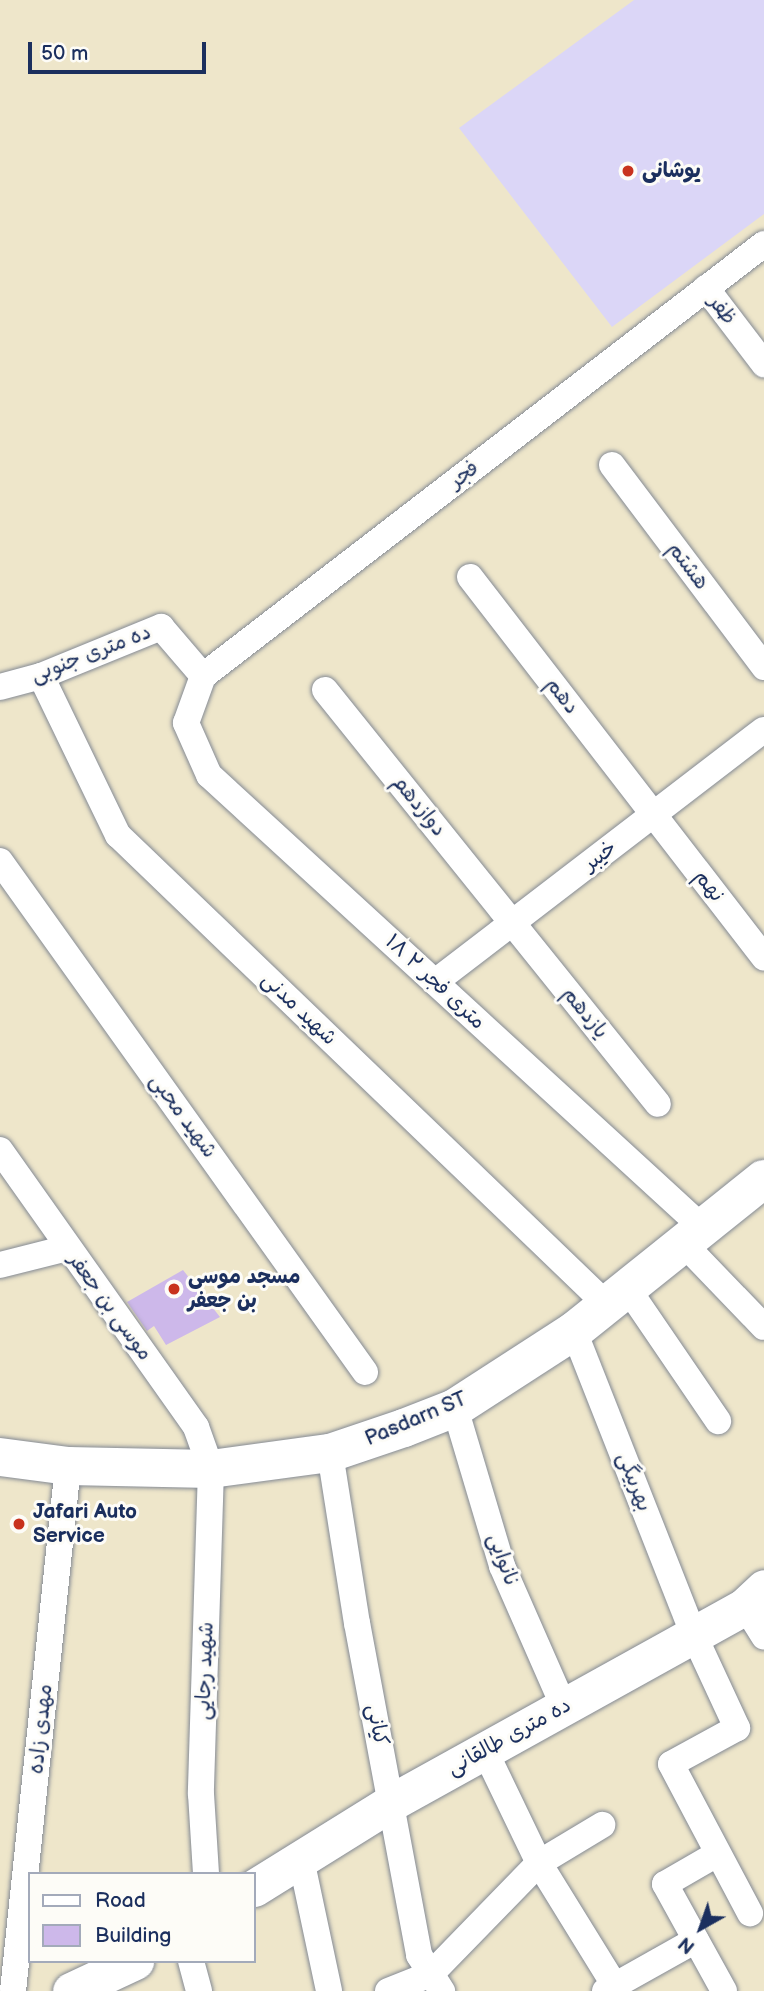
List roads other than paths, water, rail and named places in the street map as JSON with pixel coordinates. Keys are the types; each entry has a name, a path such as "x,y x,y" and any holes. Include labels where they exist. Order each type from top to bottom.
{"main road":[{"name":"Pasdarn ST","path":"0,1457 68,1466 211,1469 330,1453 455,1408 574,1331 764,1180"}],"street":[{"name":"فجر","path":"203,676 764,244"},
{"name":"ظفر","path":"706,288 764,365"},
{"name":"هشتم","path":"612,466 764,667"},
{"name":"دهم","path":"470,577 653,815"},
{"name":"ده متری جنوبی","path":"0,687 41,676 161,627 203,676"},
{"name":"شهید مدنی","path":"41,676 118,835 618,1297 718,1421"},
{"name":"۱۸ متری فجر ۲","path":"203,676 186,723 209,775 435,982 693,1236 764,1327"},
{"name":"دوازدهم","path":"326,690 512,923"},
{"name":"خیبر","path":"435,982 764,730"},
{"name":"نهم","path":"653,815 764,958"},
{"name":"شهید محبی","path":"0,861 365,1372"},
{"name":"یازدهم","path":"512,923 658,1104"},
{"name":"موسی بن جعفر","path":"0,1150 196,1427 211,1469"},
{"path":"0,1265 67,1248"},
{"name":"بهربیگی","path":"574,1331 693,1633 737,1728 671,1764 718,1854"},
{"name":"نانوایی","path":"455,1408 502,1566 564,1707"},
{"name":"کیانی","path":"330,1453 357,1623 419,1955 437,1983"},
{"name":"مهدی زاده","path":"13,1991 68,1466"},
{"name":"شهید رجایی","path":"206,1872 201,1794 211,1469"},
{"name":"ده متری طالقانی","path":"256,1887 392,1802 693,1633 758,1610"},
{"path":"485,1751 540,1863 612,1989 696,1940"},
{"path":"388,1991 437,1983 540,1863 602,1825"},
{"path":"724,1991 665,1884 718,1854 750,1913"},
{"path":"301,1859 328,1991"},
{"path":"71,1991 131,1963"},
{"path":"192,1963 199,1991"}],"place":[{"name":"یوشانی","path":"628,171"},
{"name":"مسجد موسی بن جعفر","path":"174,1289"},
{"name":"Jafari Auto Service","path":"19,1524"}]}
